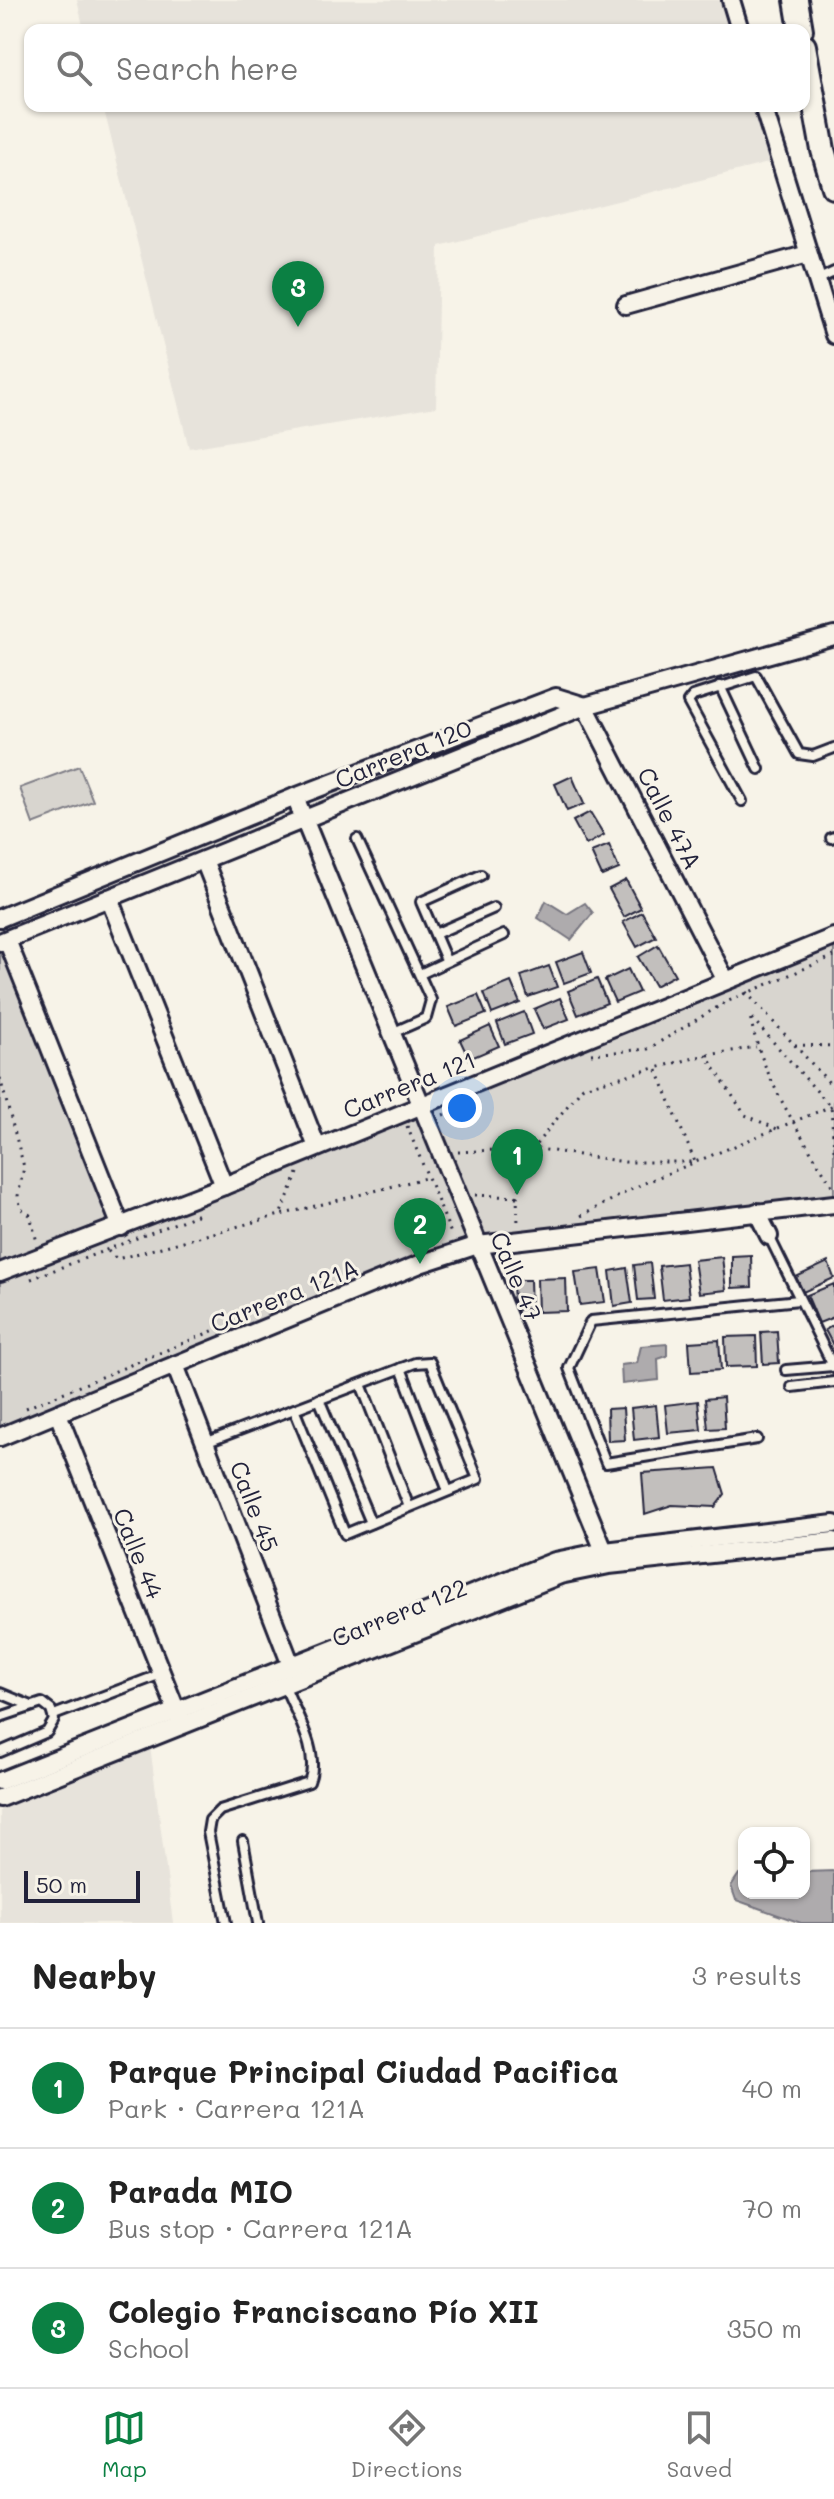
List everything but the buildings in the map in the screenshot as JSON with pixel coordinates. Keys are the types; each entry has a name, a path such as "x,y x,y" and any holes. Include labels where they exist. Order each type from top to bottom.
{"main road":[{"path":"796,0 800,24"},
{"path":"810,79 823,150 834,187"}],"street":[{"path":"731,0 738,24"},
{"path":"765,112 834,335"},
{"path":"626,305 808,254"},
{"name":"Carrera 120","path":"3,941 585,706 834,636"},
{"name":"Carrera 120","path":"0,918 295,797 556,697 585,706"},
{"name":"Calle 47A","path":"585,706 725,979"},
{"name":"Calle 47","path":"295,797 607,1558"},
{"path":"204,860 317,1147"},
{"path":"109,898 224,1186"},
{"name":"Carrera 121","path":"0,1271 121,1227 317,1147 425,1114 725,979 834,937"},
{"path":"3,941 121,1227"},
{"name":"Carrera 121A","path":"0,1437 420,1264 478,1245 834,1204"},
{"path":"757,1212 769,1236"},
{"name":"Calle 45","path":"175,1365 291,1665"},
{"name":"Calle 44","path":"58,1414 179,1718"},
{"name":"Carrera 122","path":"0,1781 284,1683 607,1558 834,1524"},
{"name":"Carrera 122","path":"0,1798 291,1665 555,1561 834,1541"}],"lane":[{"path":"817,280 834,272"},
{"path":"742,801 688,702 693,696 756,676 799,754 813,756 834,748"},
{"path":"720,686 759,769"},
{"path":"357,839 431,1000 431,1011 426,1018 392,1033"},
{"path":"446,960 421,902 481,875"},
{"path":"435,934 494,908"},
{"path":"420,974 504,935"},
{"path":"769,1236 833,1367 786,1370"},
{"path":"757,1439 606,1463 569,1368 591,1321 799,1300"},
{"path":"205,1443 401,1368 430,1362 478,1479 345,1534 294,1409"},
{"path":"401,1368 448,1491"},
{"path":"792,1387 834,1382"},
{"path":"361,1384 409,1507"},
{"path":"319,1399 371,1523"},
{"path":"54,1715 161,1674"},
{"path":"226,1923 208,1832 210,1820 220,1810 309,1782 313,1771 312,1757 284,1683"},
{"path":"0,1693 30,1705 47,1705 54,1715 53,1725 47,1732 0,1752"},
{"path":"0,1717 30,1705"},
{"path":"243,1841 258,1923"}],"path":[{"path":"580,1059 594,1053 648,1049 746,992 834,956"},
{"path":"746,992 834,1088"},
{"path":"834,1150 832,1106 750,1016 756,1047 793,1122 834,1189"},
{"path":"795,1045 834,1046"},
{"path":"519,1233 517,1197 533,1148 583,1087 706,1055 756,1047"},
{"path":"706,1055 745,1115 777,1129"},
{"path":"656,1068 695,1162"},
{"path":"0,1078 24,1167 18,1196 21,1209 30,1215 41,1257"},
{"path":"408,1129 425,1114 466,1106"},
{"path":"575,1220 642,1184 832,1106"},
{"path":"405,1123 454,1235 440,1241"},
{"path":"450,1152 533,1148 625,1162 695,1162"},
{"path":"280,1215 302,1164"},
{"path":"284,1179 311,1168"},
{"path":"102,1246 117,1259 429,1177"},
{"path":"467,1195 517,1197"},
{"path":"19,1282 108,1251 201,1213"},
{"path":"14,1413 226,1326"}],"shaded area":[{"path":"77,0 731,0 738,24 83,24"},
{"path":"105,112 765,112 780,160 439,246 436,407 189,448"},
{"path":"79,766 93,801 33,824 20,788"},
{"path":"546,901 567,914 585,903 593,913 571,940 538,918"},
{"path":"834,937 834,1204 478,1245 0,1437 0,942 121,1227"},
{"path":"667,1344 667,1356 658,1359 659,1380 622,1384 621,1365 637,1363 641,1346"},
{"path":"149,1738 173,1923 0,1923 0,1798"},
{"path":"834,1871 834,1923 801,1923 736,1900 731,1886 738,1876 738,1899 810,1899 810,1872"}],"place":[{"name":"Colegio Franciscano Pío XII","path":"298,327"},
{"name":"Parque Principal Ciudad Pacifica","path":"517,1195"},
{"name":"Parada MIO","path":"420,1264"}]}
